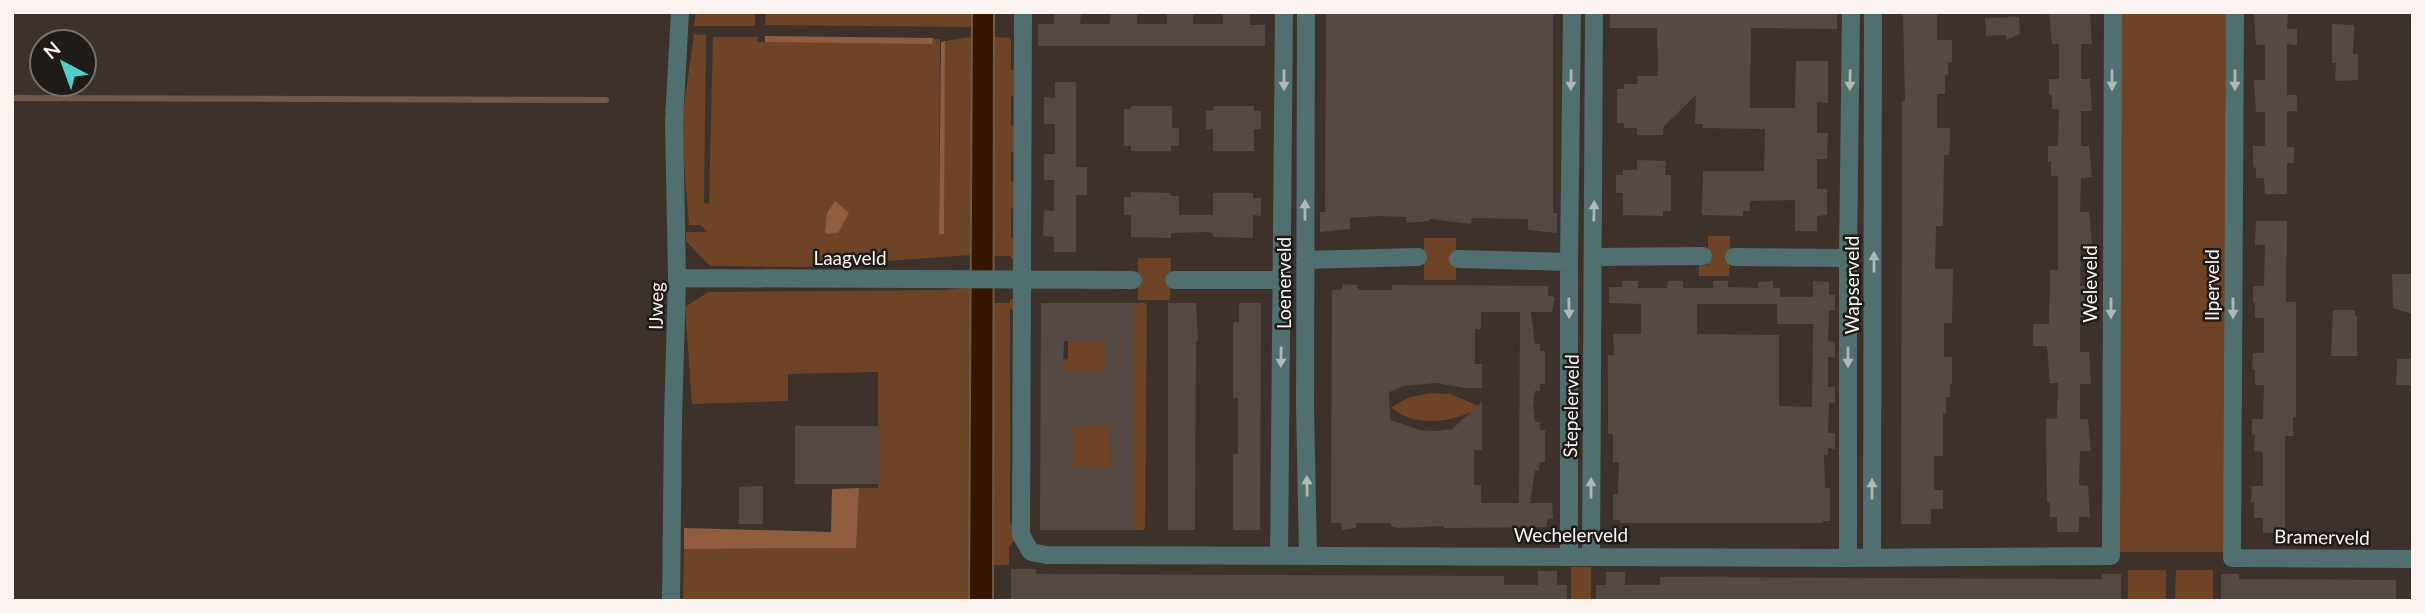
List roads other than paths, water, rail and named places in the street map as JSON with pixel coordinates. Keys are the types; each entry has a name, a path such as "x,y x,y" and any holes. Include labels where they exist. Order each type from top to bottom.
{"street":[{"name":"IJweg","path":"671,601 677,278 674,121 680,12"},
{"path":"1023,12 1015,280 1133,280"},
{"name":"Loenerveld","path":"1279,555 1284,12"},
{"name":"Loenerveld","path":"1306,12 1308,554"},
{"name":"Stepelerveld","path":"1569,556 1572,12"},
{"name":"Stepelerveld","path":"1591,556 1594,12"},
{"name":"Wapserveld","path":"1848,558 1851,12"},
{"name":"Wapserveld","path":"1872,558 1873,12"},
{"name":"Weleveld","path":"2111,556 2113,12"},
{"name":"Ilperveld","path":"2232,558 2235,12"},
{"path":"1593,257 1703,256"},
{"path":"1305,260 1418,257"},
{"name":"Wapserveld","path":"1734,257 1848,258"},
{"path":"1458,260 1569,262"},
{"name":"Laagveld","path":"677,278 1015,280"},
{"name":"Wechelerveld","path":"1015,280 1021,535 1031,552 1047,555 1848,558 2111,556"},
{"name":"Loenerveld","path":"1174,280 1282,280"},
{"name":"Bramerveld","path":"2232,558 2413,559"}],"waterway":[{"path":"12,98 606,100"}]}
